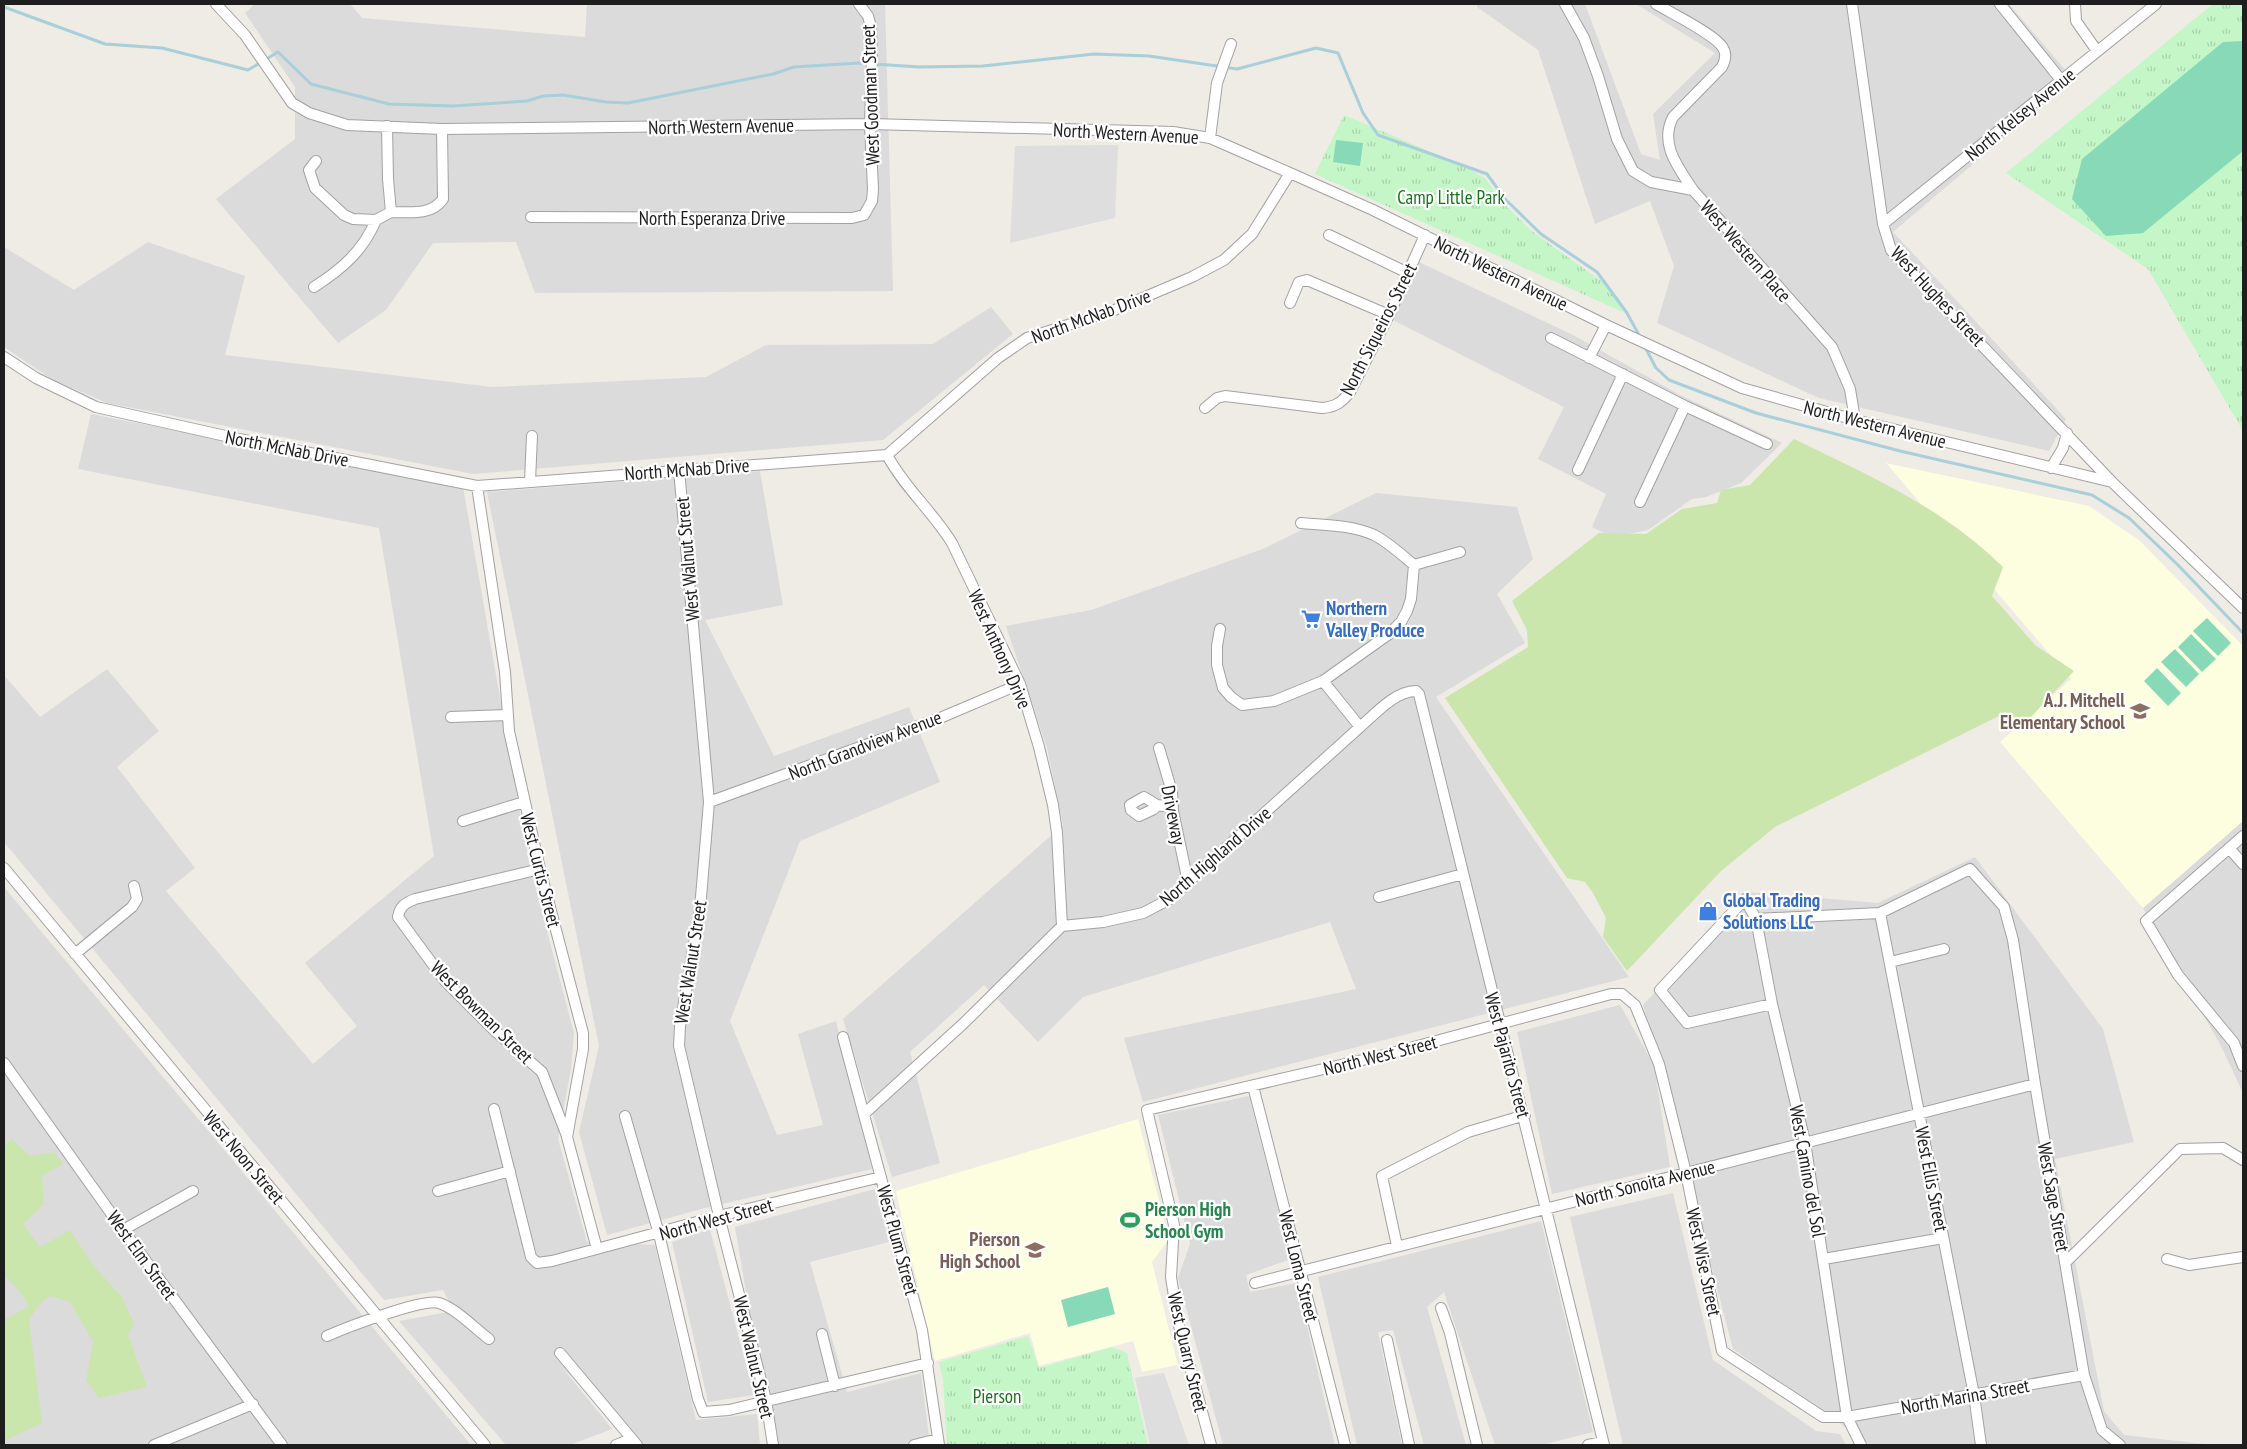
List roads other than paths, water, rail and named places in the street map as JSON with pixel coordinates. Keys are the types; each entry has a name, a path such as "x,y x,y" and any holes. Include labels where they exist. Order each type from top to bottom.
{"street":[{"name":"North Western Avenue","path":"216,4 245,35 292,103 325,120 347,125 442,129 870,124 1173,132 1210,138 1425,235 1742,388 1855,420 2112,482"},
{"name":"West Goodman Street","path":"858,4 868,16 871,27 870,124 873,189"},
{"name":"West Western Place","path":"1566,4 1584,38 1598,76 1616,139 1633,171 1651,182 1693,190 1832,347 1850,389 1855,420"},
{"path":"1656,4 1723,47 1725,61 1712,78 1673,117 1667,135 1669,150 1693,190"},
{"name":"West Hughes Street","path":"1852,4 1883,224 1889,245 1898,258 2112,482 2243,608"},
{"path":"2000,4 2061,80"},
{"path":"2075,4 2076,21 2097,51"},
{"name":"North Kelsey Avenue","path":"1883,224 2156,4"},
{"path":"1210,138 1217,83 1231,44"},
{"path":"387,126 391,212"},
{"path":"316,161 309,170 315,188 336,209 353,219 376,220 391,212 410,213 432,210 443,199 442,129"},
{"name":"North McNab Drive","path":"4,356 36,378 96,407 239,439 477,486 887,455 998,358 1027,338 1112,311 1192,278 1224,260 1252,234 1290,173"},
{"name":"North Esperanza Drive","path":"531,217 852,218 864,215 869,210 873,189"},
{"path":"314,287 338,272 356,254 370,236 376,220"},
{"path":"1329,235 1408,273"},
{"name":"North Siqueiros Street","path":"1205,408 1217,398 1225,396 1322,408 1335,406 1343,401 1350,392 1389,315 1425,235"},
{"path":"1290,303 1300,281 1307,280 1389,315"},
{"path":"1589,358 1606,324"},
{"path":"1551,338 1685,406 1767,444"},
{"path":"1578,470 1623,374"},
{"path":"1640,502 1685,406"},
{"path":"2051,468 2063,448 2067,433"},
{"path":"530,481 532,436"},
{"name":"West Anthony Drive","path":"887,455 896,471 943,528 952,543 1020,684 1041,754 1053,805 1062,926"},
{"name":"West Walnut Street","path":"679,470 709,802 700,910 679,1036 719,1216 766,1400 774,1445"},
{"name":"West Curtis Street","path":"477,486 505,672 508,715 524,802 582,1033 584,1049 567,1137 597,1249"},
{"path":"1301,523 1333,525 1364,531 1376,536 1414,565"},
{"path":"1414,565 1460,552"},
{"path":"1220,629 1217,646 1218,674 1222,688 1242,705 1274,701 1323,681 1389,634 1401,622 1411,599 1414,565"},
{"path":"1323,681 1360,727"},
{"name":"North Grandview Avenue","path":"709,802 940,718 1020,684"},
{"name":"West Pajarito Street","path":"1393,700 1412,691 1419,694 1604,1443"},
{"name":"North Highland Drive","path":"1062,926 1102,922 1144,913 1168,900 1360,727 1393,700"},
{"path":"451,717 508,715"},
{"name":"Driveway","path":"1159,748 1172,792 1188,882"},
{"path":"463,822 524,802"},
{"path":"1157,804 1173,806"},
{"path":"2243,836 2146,921 2178,975 2234,1043 2243,1066"},
{"path":"2229,848 2243,864"},
{"name":"West Noon Street","path":"4,868 485,1445"},
{"name":"West Bowman Street","path":"540,868 416,899 406,903 400,910 398,917 445,981 494,1030 542,1072 567,1137"},
{"name":"West Sage Street","path":"1880,913 1970,869 2004,907 2013,940 2084,1375 2102,1430 2120,1445"},
{"path":"1379,897 1463,874"},
{"path":"75,954 132,907 137,900 134,886"},
{"name":"West Camino del Sol","path":"1772,1004 1687,1023 1660,990 1745,899 1756,919 1772,1004 1805,1142 1847,1417 1861,1445"},
{"path":"1756,919 1880,913"},
{"name":"West Ellis Street","path":"1880,913 1974,1395 1981,1445"},
{"path":"865,1114 964,1023 1062,926"},
{"path":"1890,962 1944,948"},
{"name":"North West Street","path":"1147,1110 1392,1052 1610,994"},
{"name":"West Wise Street","path":"1610,994 1622,994 1635,1005 1659,1064 1686,1173 1722,1351 1823,1417 1847,1417"},
{"name":"West Plum Street","path":"844,1037 922,1330 938,1442"},
{"name":"West Elm Street","path":"4,1063 123,1230 282,1445"},
{"name":"North Sonoita Avenue","path":"1255,1283 2035,1084"},
{"name":"West Loma Street","path":"1253,1086 1345,1445"},
{"path":"438,1191 510,1171 494,1109"},
{"name":"West Quarry Street","path":"1147,1110 1174,1225 1171,1277 1178,1322 1211,1445"},
{"path":"1397,1246 1382,1176 1468,1132 1524,1115"},
{"path":"625,1116 659,1234 701,1410 706,1413 729,1410 928,1363"},
{"path":"2065,1263 2180,1149 2223,1148 2243,1160"},
{"name":"North West Street","path":"510,1171 531,1257 537,1263 552,1261 659,1234 719,1216 881,1177"},
{"path":"123,1230 193,1191"},
{"path":"1824,1259 1944,1238"},
{"path":"2167,1259 2189,1265 2243,1257"},
{"path":"327,1336 377,1316 435,1302 448,1308 489,1339"},
{"path":"1441,1308 1450,1333 1477,1445"},
{"path":"822,1334 834,1386"},
{"path":"1387,1340 1409,1445"},
{"path":"560,1353 634,1442"},
{"name":"North Marina Street","path":"1847,1417 2084,1375"},
{"path":"154,1445 253,1404"},
{"path":"616,1445 634,1442"},
{"path":"914,1445 938,1442"},
{"path":"1588,1445 1604,1443"}],"waterway":[{"path":"4,7 105,44 162,48 248,70 278,52 311,84 389,104 452,106 527,101 543,96 563,95 606,102 628,103 773,74 794,67 859,63 919,67 983,66 1094,54 1149,56 1237,69 1316,48 1338,53 1363,113 1378,135 1487,174 1505,199 1541,234 1597,272 1627,313 1640,337"},
{"path":"1645,347 1656,368 1669,380 1756,413 1900,451 2092,495 2129,518 2178,565 2243,633"}],"place":[{"name":"Northern Valley Produce","path":"1311,619"},
{"name":"A.J. Mitchell Elementary School","path":"2140,711"},
{"name":"Global Trading Solutions LLC","path":"1708,911"},
{"name":"Pierson High School Gym","path":"1130,1220"},
{"name":"Pierson High School","path":"1035,1250"}],"park label":[{"name":"Camp Little Park","path":"1451,197"},
{"name":"Pierson","path":"997,1396"}]}
